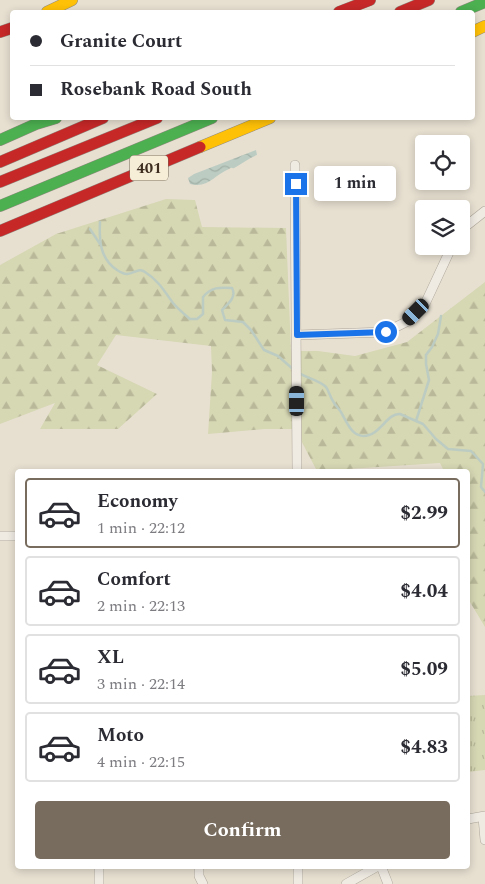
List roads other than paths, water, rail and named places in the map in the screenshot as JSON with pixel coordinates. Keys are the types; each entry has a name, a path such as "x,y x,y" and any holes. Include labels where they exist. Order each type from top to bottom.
{"main road":[{"path":"51,10 72,0"},
{"path":"345,10 370,0"},
{"path":"405,10 428,0"},
{"path":"466,10 485,2"},
{"path":"0,140 49,120"},
{"path":"0,162 98,120"},
{"path":"0,182 152,120"},
{"name":"401","path":"0,206 207,120"},
{"name":"401","path":"0,231 265,120"}],"street":[{"path":"295,165 297,469"},
{"path":"470,223 485,211"},
{"path":"297,335 386,332 408,321 425,304 448,255"},
{"path":"0,536 15,536"},
{"path":"470,818 484,816 485,840"},
{"path":"99,869 99,884"},
{"path":"199,869 199,876 203,884"},
{"path":"298,869 298,884"},
{"path":"346,884 374,869"},
{"path":"381,869 388,884"}],"water":[{"path":"256,150 257,155 206,183 202,185 190,184 188,178 194,174"}],"waterway":[{"path":"100,222 100,242 104,255 111,266 122,273 127,274 139,270 150,275 175,305 190,319 197,319 203,314 203,297 209,291 220,288 232,288 233,297 222,310 225,320 243,322 251,330 264,350 278,356 294,370"},
{"path":"90,229 100,244"},
{"path":"416,421 429,380 426,355 438,334 441,316"},
{"path":"299,373 326,387 349,426 359,435 363,436 373,433 392,416 400,414 423,424 448,449 471,451 483,464 481,487 485,492"}]}
